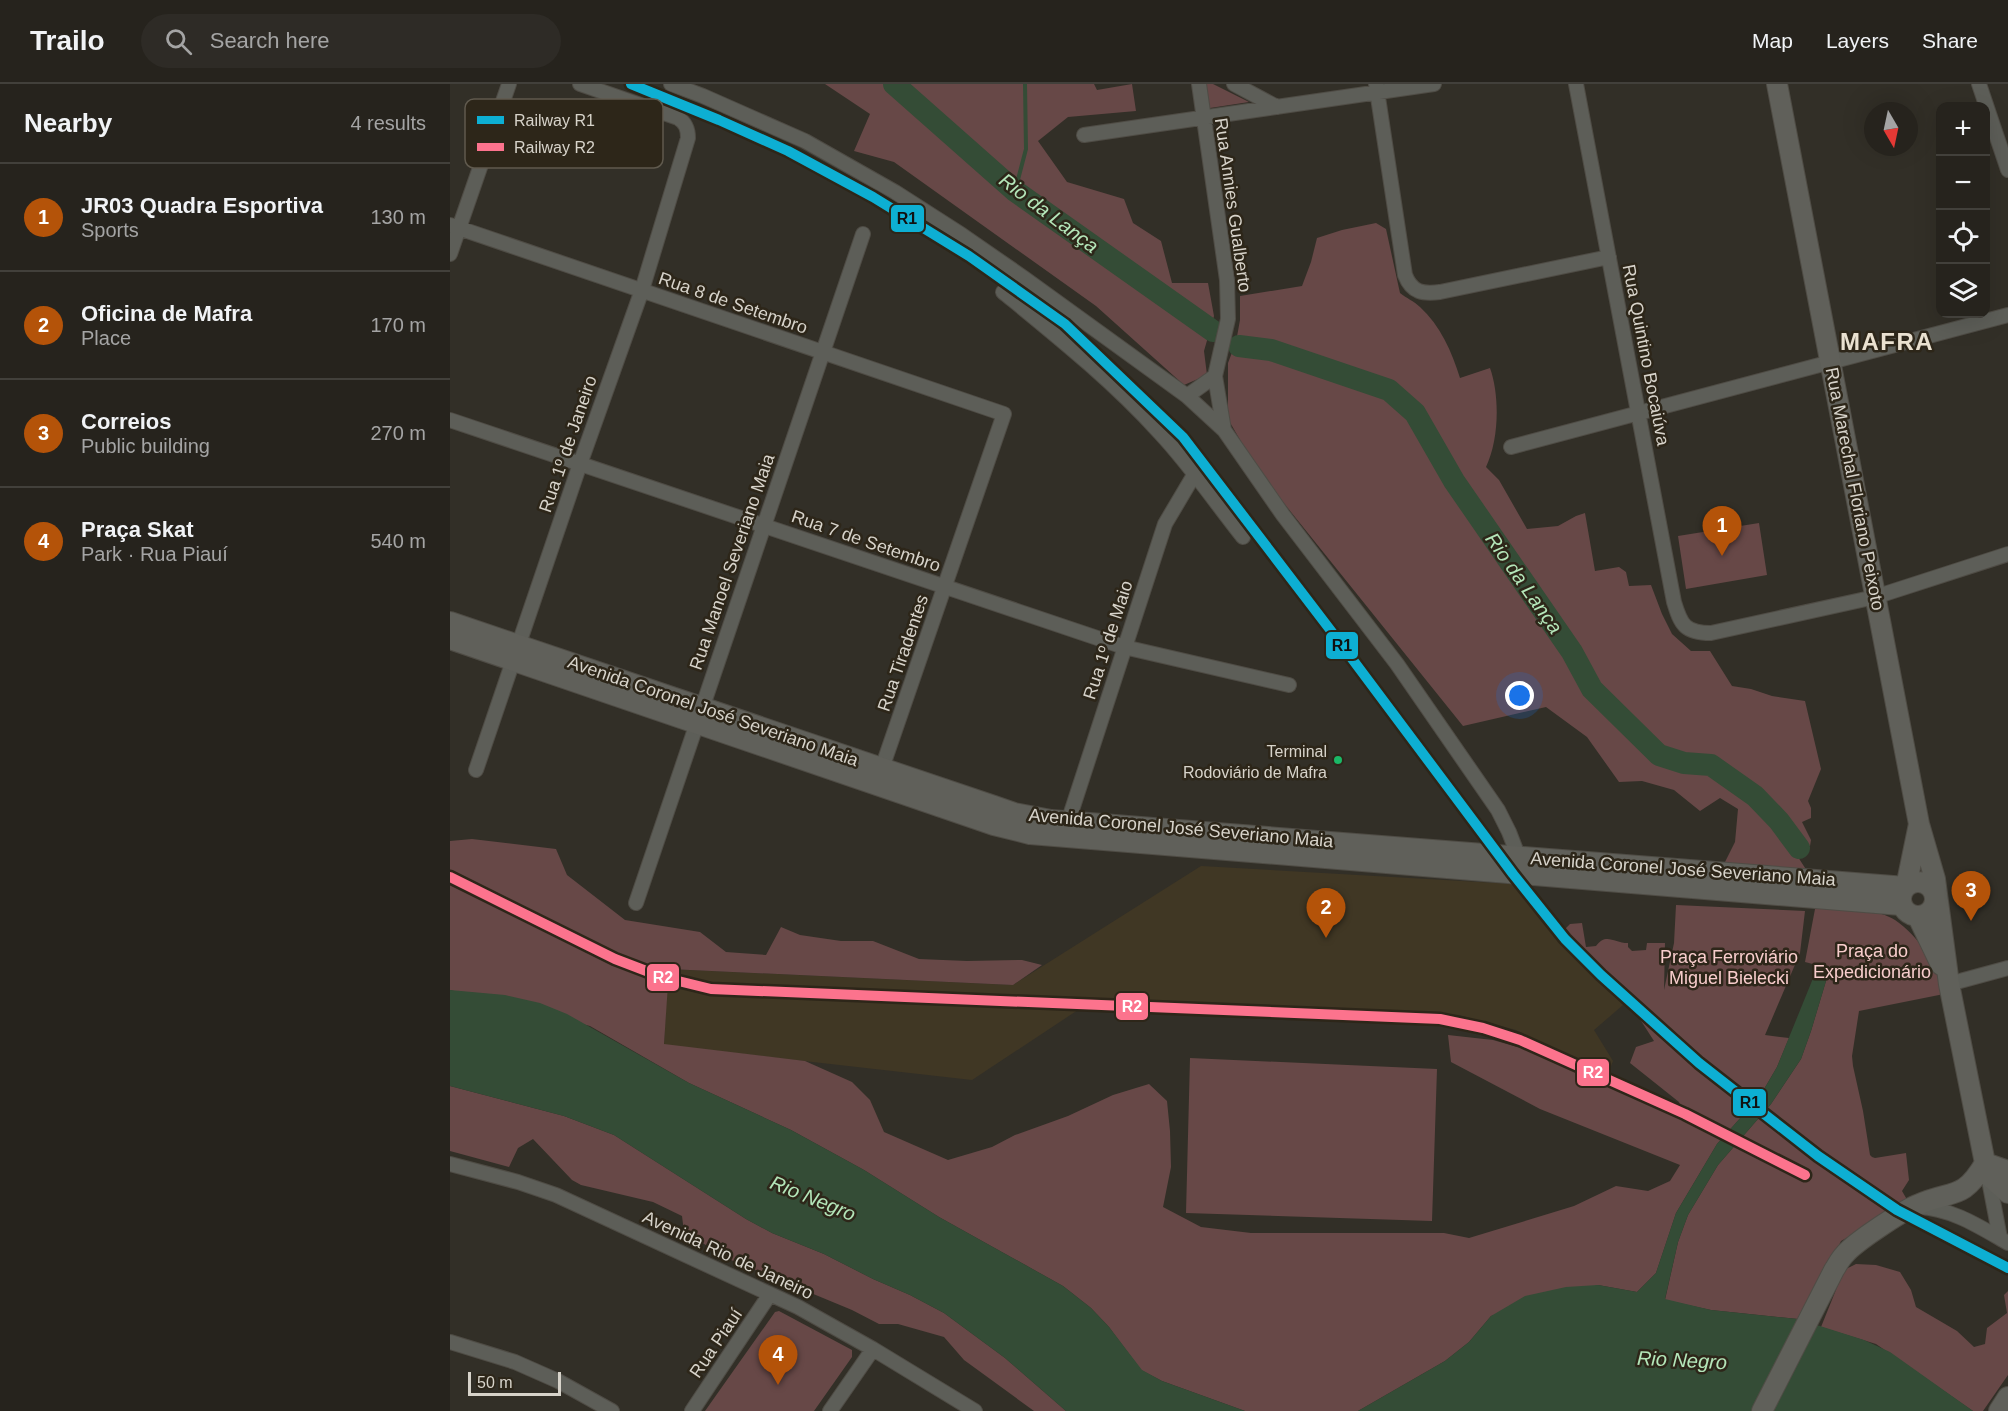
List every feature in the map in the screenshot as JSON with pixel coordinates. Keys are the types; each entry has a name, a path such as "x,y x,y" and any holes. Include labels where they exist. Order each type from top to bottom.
{"main road":[{"name":"Rua Marechal Floriano Peixoto","path":"1777,84 1919,824 1928,853 1931,909 1949,984 1987,1169"},
{"name":"Avenida Coronel José Severiano Maia","path":"450,622 516,653 700,715 994,825 1030,834 1522,866 1904,896"},
{"name":"Avenida Coronel José Severiano Maia","path":"450,639 516,653"},
{"name":"Avenida Coronel José Severiano Maia","path":"700,715 882,768 1014,813 1036,818 1880,903 1904,896"},
{"name":"Rua Marechal Floriano Peixoto","path":"1904,896 1919,824"},
{"path":"1910,867 1928,853"},
{"path":"1916,882 1921,882 1931,909 1908,914 1904,896 1916,882"},
{"path":"1880,903 1906,920 1931,909"},
{"path":"1762,1411 1846,1252 1912,1207 1956,1194 1987,1169 2008,1171"},
{"path":"1987,1169 2008,1193"},
{"path":"1999,1411 2008,1397"}],"street":[{"path":"503,99 509,84"},
{"name":"Rua 1º de Janeiro","path":"580,84 623,99"},
{"path":"670,84 705,90 805,141 894,192 1024,278 1187,396 1224,430 1296,534 1397,664 1498,810 1522,866"},
{"name":"Rua Annies Gualberto","path":"1198,84 1227,280 1226,331 1215,376"},
{"path":"1234,84 1277,107"},
{"path":"1084,135 1277,107 1377,88 1434,84"},
{"name":"Rua Quintino Bocaiúva","path":"1576,84 1674,602 1679,618 1688,630 1711,633 1875,597"},
{"path":"1979,84 2008,170"},
{"path":"1377,88 1405,275 1408,284 1416,291 1427,294 1440,292 1609,257"},
{"name":"Rua 1º de Janeiro","path":"476,770 642,290 687,148 688,129 684,122 663,113"},
{"path":"450,254 454,226 476,168"},
{"name":"Rua 8 de Setembro","path":"454,226 1004,414"},
{"name":"Rua Manoel Severiano Maia","path":"636,903 863,234"},
{"path":"1004,292 1130,402 1162,434 1243,537"},
{"path":"1511,447 2008,315"},
{"path":"1187,396 1215,376 1224,430"},
{"name":"Rua Tiradentes","path":"882,768 1004,414"},
{"name":"Rua 7 de Setembro","path":"450,420 1124,648 1289,685"},
{"name":"Rua 1º de Maio","path":"1068,822 1165,524 1194,475"},
{"path":"1875,597 2008,554"},
{"path":"1949,984 2008,968"},
{"name":"Avenida Rio de Janeiro","path":"450,1164 518,1182 556,1196 798,1307 975,1411"},
{"name":"Rua Marechal Floriano Peixoto","path":"1987,1169 2004,1241"},
{"path":"1912,1207 1942,1210 1963,1218 2004,1241"},
{"name":"Rua Piauí","path":"692,1411 770,1294"},
{"path":"450,1342 515,1362 558,1381 612,1411"},
{"path":"830,1411 873,1349"}],"shaded area":[{"path":"1201,866 1514,884 1544,922 1623,1005 1594,1030 1613,1061 1607,1076 1516,1030 1459,1015 1096,998 972,1080 664,1045 668,969 1013,985"}],"green space":[{"path":"825,84 1094,84 1097,90 1132,84 1136,111 1068,117 1038,141 1067,182 1124,199 1133,223 1161,241 1172,283 1208,283 1214,316 1204,351 1207,375 1184,385 1096,306 894,162 854,151 870,114"},
{"path":"1205,84 1213,84 1249,102 1210,108"},
{"path":"1376,223 1386,229 1400,293 1418,305 1434,322 1449,349 1460,378 1490,368 1497,405 1497,418 1494,444 1486,467 1499,480 1527,529 1558,526 1585,513 1595,571 1619,567 1626,572 1629,586 1651,585 1672,634 1691,651 1710,651 1732,686 1805,701 1821,769 1808,801 1811,818 1802,822 1811,840 1810,846 1799,848 1798,857 1807,871 1722,868 1735,842 1738,809 1720,798 1700,811 1674,790 1642,781 1619,782 1587,737 1546,707 1463,726 1258,471 1228,419 1228,363 1236,342 1240,320 1240,296 1302,286 1317,238"},
{"path":"1759,523 1767,575 1686,589 1678,536"},
{"name":"Praça Ferroviário Miguel Bielecki","path":"472,839 556,849 567,875 625,920 700,932 726,952 766,955 781,927 800,935 841,941 873,941 919,959 1022,960 1042,965 1013,985 669,969 664,1044 805,1061 852,1082 870,1100 884,1132 948,1160 992,1147 1015,1135 1068,1116 1113,1095 1149,1084 1167,1101 1171,1167 1163,1207 1201,1227 1251,1233 1444,1233 1469,1238 1574,1206 1616,1186 1648,1191 1670,1181 1680,1165 1540,1109 1451,1062 1448,1035 1493,1040 1521,1048 1683,1116 1679,1102 1630,1063 1636,1047 1654,1041 1627,999 1565,939 1565,929 1570,924 1582,923 1586,947 1596,946 1607,939 1628,943 1632,951 1646,950 1647,943 1665,943 1664,990 1674,943 1676,905 1805,911 1800,953 1765,1035 1789,1038 1777,1067 1760,1096 1717,1144 1676,1213 1656,1273 1637,1292 1598,1285 1491,1316 1469,1342 1445,1361 1358,1411 1245,1411 1162,1381 1141,1370 1109,1327 1091,1308 1063,1286 939,1217 864,1170 791,1130 689,1083 590,1026 450,990 450,841"},
{"name":"Praça do Expedicionário","path":"1835,908 1882,914 1904,927 1919,943 1932,963 1944,994 1859,1011 1852,1056 1870,1155 1875,1158 1906,1153 1909,1180 1902,1191 1909,1203 1841,1241 1820,1284 1798,1319 1711,1310 1665,1300 1678,1242 1688,1215 1718,1165 1771,1104 1801,1059 1829,971 1828,968 1805,962 1815,909"},
{"path":"1190,1058 1437,1069 1432,1221 1186,1213"},
{"path":"450,1086 564,1116 614,1135 746,1219 772,1233 824,1254 944,1313 1005,1358 1066,1411 1034,1411 964,1360 944,1337 898,1324 879,1324 852,1310 731,1260 684,1232 682,1216 653,1202 581,1185 572,1180 533,1139 518,1148 509,1167 450,1151"},
{"path":"1856,1264 1876,1265 1900,1272 1911,1290 1916,1307 1957,1331 1974,1347 1985,1344 1987,1328 2007,1313 2004,1295 2008,1291 2008,1375 1983,1411 1973,1411 1876,1344 1821,1327 1844,1270"},
{"path":"779,1311 852,1350 852,1357 814,1411 705,1411 775,1312"}],"water":[{"name":"Rio Negro","path":"1818,966 1829,971 1801,1059 1771,1104 1718,1165 1688,1215 1678,1242 1665,1299 1711,1310 1798,1319 1864,1340 1890,1352 1973,1411 1358,1411 1445,1361 1469,1342 1491,1316 1525,1296 1566,1287 1598,1285 1637,1292 1656,1273 1676,1213 1717,1144 1760,1096 1777,1067"},
{"name":"Rio Negro","path":"450,990 505,995 540,1003 567,1014 689,1083 791,1130 864,1170 939,1217 1063,1286 1091,1308 1109,1327 1142,1370 1162,1381 1245,1411 1066,1411 1005,1358 944,1313 824,1254 772,1233 746,1219 614,1135 564,1116 450,1086"}],"waterway":[{"name":"Rio da Lança","path":"894,84 1015,191 1213,331"},
{"path":"1015,191 1026,149 1025,84"},
{"name":"Rio da Lança","path":"1239,346 1271,350 1389,390 1415,413 1454,481 1572,652 1592,689 1659,755 1684,763 1711,765 1755,796 1779,821 1799,848"}],"rail line":[{"name":"R1","path":"631,84 788,151 873,197 969,256 1065,324 1183,437 1513,874 1565,939 1601,975 1699,1063 1818,1156 1897,1210 2008,1268"},
{"name":"R2","path":"450,877 615,959 662,977 711,989 1440,1019 1483,1028 1520,1040 1685,1114 1805,1175"}],"place":[{"name":"JR03 Quadra Esportiva","path":"1722,556"},
{"name":"Terminal Rodoviário de Mafra","path":"1338,760"},
{"name":"Correios","path":"1971,921"},
{"name":"Oficina de Mafra","path":"1326,938"},
{"name":"Praça Skat","path":"778,1385"}],"district":[{"name":"MAFRA","path":"1887,341"}]}
